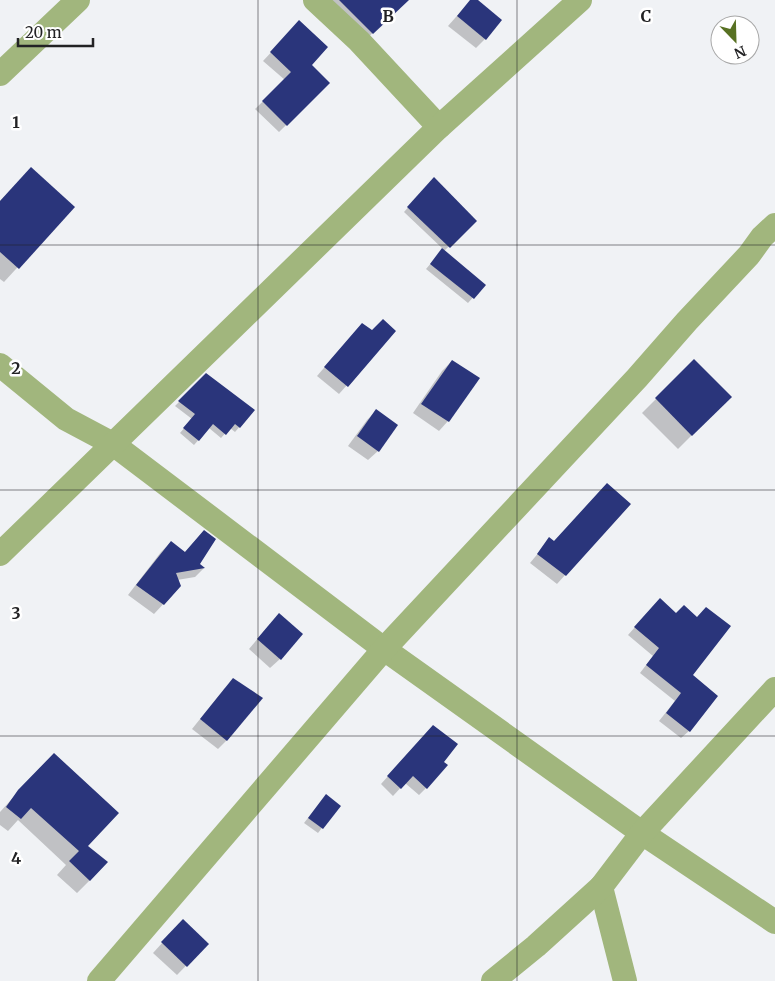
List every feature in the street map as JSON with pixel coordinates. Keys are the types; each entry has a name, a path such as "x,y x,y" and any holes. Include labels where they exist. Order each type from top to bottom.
{"street":[{"path":"0,74 78,0"},
{"path":"315,0 359,41 439,127"},
{"path":"0,554 439,127 580,0"},
{"path":"99,981 384,649 637,378 749,255 762,237 775,225"},
{"path":"0,365 66,419 113,444 384,649 642,834 775,922"},
{"path":"493,981 536,946 601,887 642,834 775,689"},
{"path":"601,887 625,981"}],"building":[{"path":"339,0 409,0 373,34"},
{"path":"470,0 478,0 502,20 486,40 457,16"},
{"path":"299,20 328,47 312,65 330,83 287,126 262,101 291,72 270,52"},
{"path":"31,167 75,207 19,269 0,252 0,201"},
{"path":"434,177 477,221 450,248 407,207"},
{"path":"442,248 486,285 474,299 430,264"},
{"path":"383,319 396,331 348,387 324,367 362,323 372,330"},
{"path":"694,359 732,397 692,436 655,398"},
{"path":"452,360 480,378 449,422 421,404"},
{"path":"206,373 255,410 240,428 235,424 226,435 213,424 199,441 183,428 195,414 178,401"},
{"path":"376,409 398,425 379,452 357,436"},
{"path":"607,483 631,504 566,576 537,554 549,537 554,541"},
{"path":"204,530 216,539 200,564 205,568 176,573 181,586 164,605 136,585 171,541 185,552"},
{"path":"660,598 676,613 684,605 697,617 706,607 731,626 693,675 718,696 690,732 666,713 681,693 646,665 659,648 634,627"},
{"path":"279,613 303,634 281,660 257,639"},
{"path":"233,678 263,698 227,741 200,719"},
{"path":"433,725 458,744 444,762 448,765 427,789 413,776 401,789 387,776"},
{"path":"54,753 119,813 88,846 108,862 90,881 69,861 79,851 31,808 21,819 6,807 18,790"},
{"path":"326,794 341,806 323,829 308,818"},
{"path":"183,919 209,944 187,967 161,942"}]}
